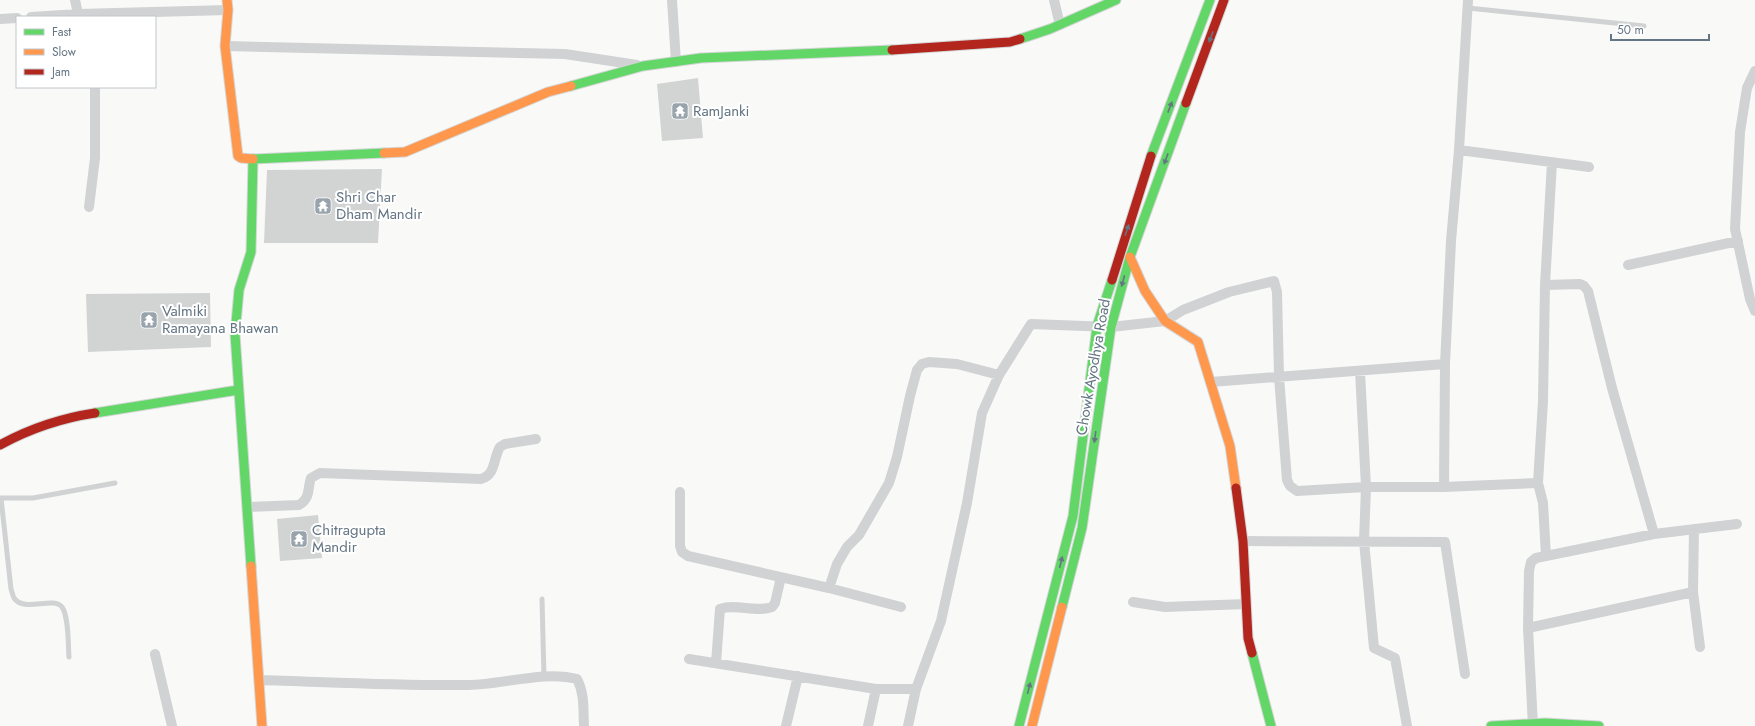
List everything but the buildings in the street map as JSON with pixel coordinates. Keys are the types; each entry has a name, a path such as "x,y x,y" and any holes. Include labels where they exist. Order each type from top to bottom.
{"main road":[{"path":"228,0 225,46 238,156 241,158 254,159 405,152 548,92 643,66 701,58 938,48 1010,42 1060,25 1116,0"},
{"path":"1019,726 1073,516 1097,326 1147,167 1210,0"},
{"name":"Chowk Ayodhya Road","path":"1032,726 1082,528 1111,327 1130,257 1224,0"},
{"path":"254,159 251,252 239,290 235,334 262,726"},
{"path":"1130,257 1145,291 1165,321 1198,342 1212,382 1230,446 1243,541 1248,638 1271,726"},
{"path":"0,445 14,437 70,417 238,390"},
{"path":"1491,726 1565,723 1599,726"}],"street":[{"path":"76,0 78,14"},
{"path":"672,0 676,62"},
{"path":"1054,0 1060,25"},
{"path":"1444,487 1445,364 1451,241 1459,150 1468,4"},
{"path":"47,16 78,14 95,16 228,10"},
{"path":"0,19 16,18"},
{"path":"225,46 564,54 643,66"},
{"path":"1755,71 1747,88 1740,132 1735,229 1750,299 1755,311"},
{"path":"89,207 95,158 95,88"},
{"path":"1459,150 1589,167"},
{"path":"1546,556 1542,502 1538,483 1543,402 1545,285 1552,162"},
{"path":"1628,265 1738,241"},
{"path":"908,726 916,689 941,621 967,503 982,413 999,375 1030,324 1111,327 1165,321 1182,310 1229,292 1274,281 1277,292 1279,377 1287,480 1290,486 1297,491 1366,487 1444,487 1538,483"},
{"path":"1545,285 1580,284 1588,291 1612,388 1654,534"},
{"path":"830,588 837,564 847,547 859,535 889,482 897,457 917,370 922,364 929,362 957,364 999,375"},
{"path":"1212,382 1445,364"},
{"path":"1360,371 1366,487 1364,542 1374,648 1395,658 1407,726"},
{"path":"246,507 299,505 305,502 308,496 311,478 320,473 481,479 491,473 500,447 505,444 536,439"},
{"path":"680,492 680,546 682,552 688,556 830,588 902,607"},
{"path":"1533,724 1528,628 1529,571 1531,562 1536,558 1654,534 1737,524"},
{"path":"1694,529 1693,592 1700,647"},
{"path":"1243,541 1445,542 1465,674"},
{"path":"716,664 720,609 731,607 756,609 772,607 775,603 781,577"},
{"path":"1528,628 1693,592"},
{"path":"1133,602 1165,607 1246,604"},
{"path":"155,654 172,726"},
{"path":"689,659 876,689 916,689"},
{"path":"786,726 798,676"},
{"path":"258,680 470,685 544,677 570,677 577,679 581,686 584,726"},
{"path":"868,726 876,689"}],"lane":[{"path":"1468,4 1644,26"},
{"path":"69,657 65,614 61,606 55,604 32,605 20,603 14,598 11,589 0,498 33,498 115,483"},
{"path":"542,599 544,677"}],"traffic: fast":[{"path":"1020,39 1050,29 1116,0"},
{"path":"1151,156 1210,0"},
{"path":"571,86 643,66 701,58 892,50"},
{"path":"1062,607 1082,528 1111,327 1130,257 1186,103"},
{"path":"251,566 235,334 239,290 251,252 253,159 384,153"},
{"path":"1019,726 1073,516 1097,326 1112,280"},
{"path":"95,413 238,390"},
{"path":"1252,653 1271,726"},
{"path":"1491,726 1545,723 1599,726"}],"traffic: slow":[{"path":"227,0 228,10 225,46 238,156 241,158 253,159"},
{"path":"384,153 405,152 548,92 571,86"},
{"path":"1130,257 1145,291 1165,321 1198,342 1230,446 1236,488"},
{"path":"251,566 262,726"},
{"path":"1032,726 1062,607"}],"traffic: jam":[{"path":"1186,103 1224,0"},
{"path":"892,50 1010,42 1020,39"},
{"path":"1112,280 1151,156"},
{"path":"0,445 22,434 46,425 95,413"},
{"path":"1236,488 1243,541 1248,638 1252,653"}],"place":[{"name":"RamJanki","path":"680,111"},
{"name":"Shri Char Dham Mandir","path":"323,206"},
{"name":"Valmiki Ramayana Bhawan","path":"149,320"},
{"name":"Chitragupta Mandir","path":"299,539"}]}
